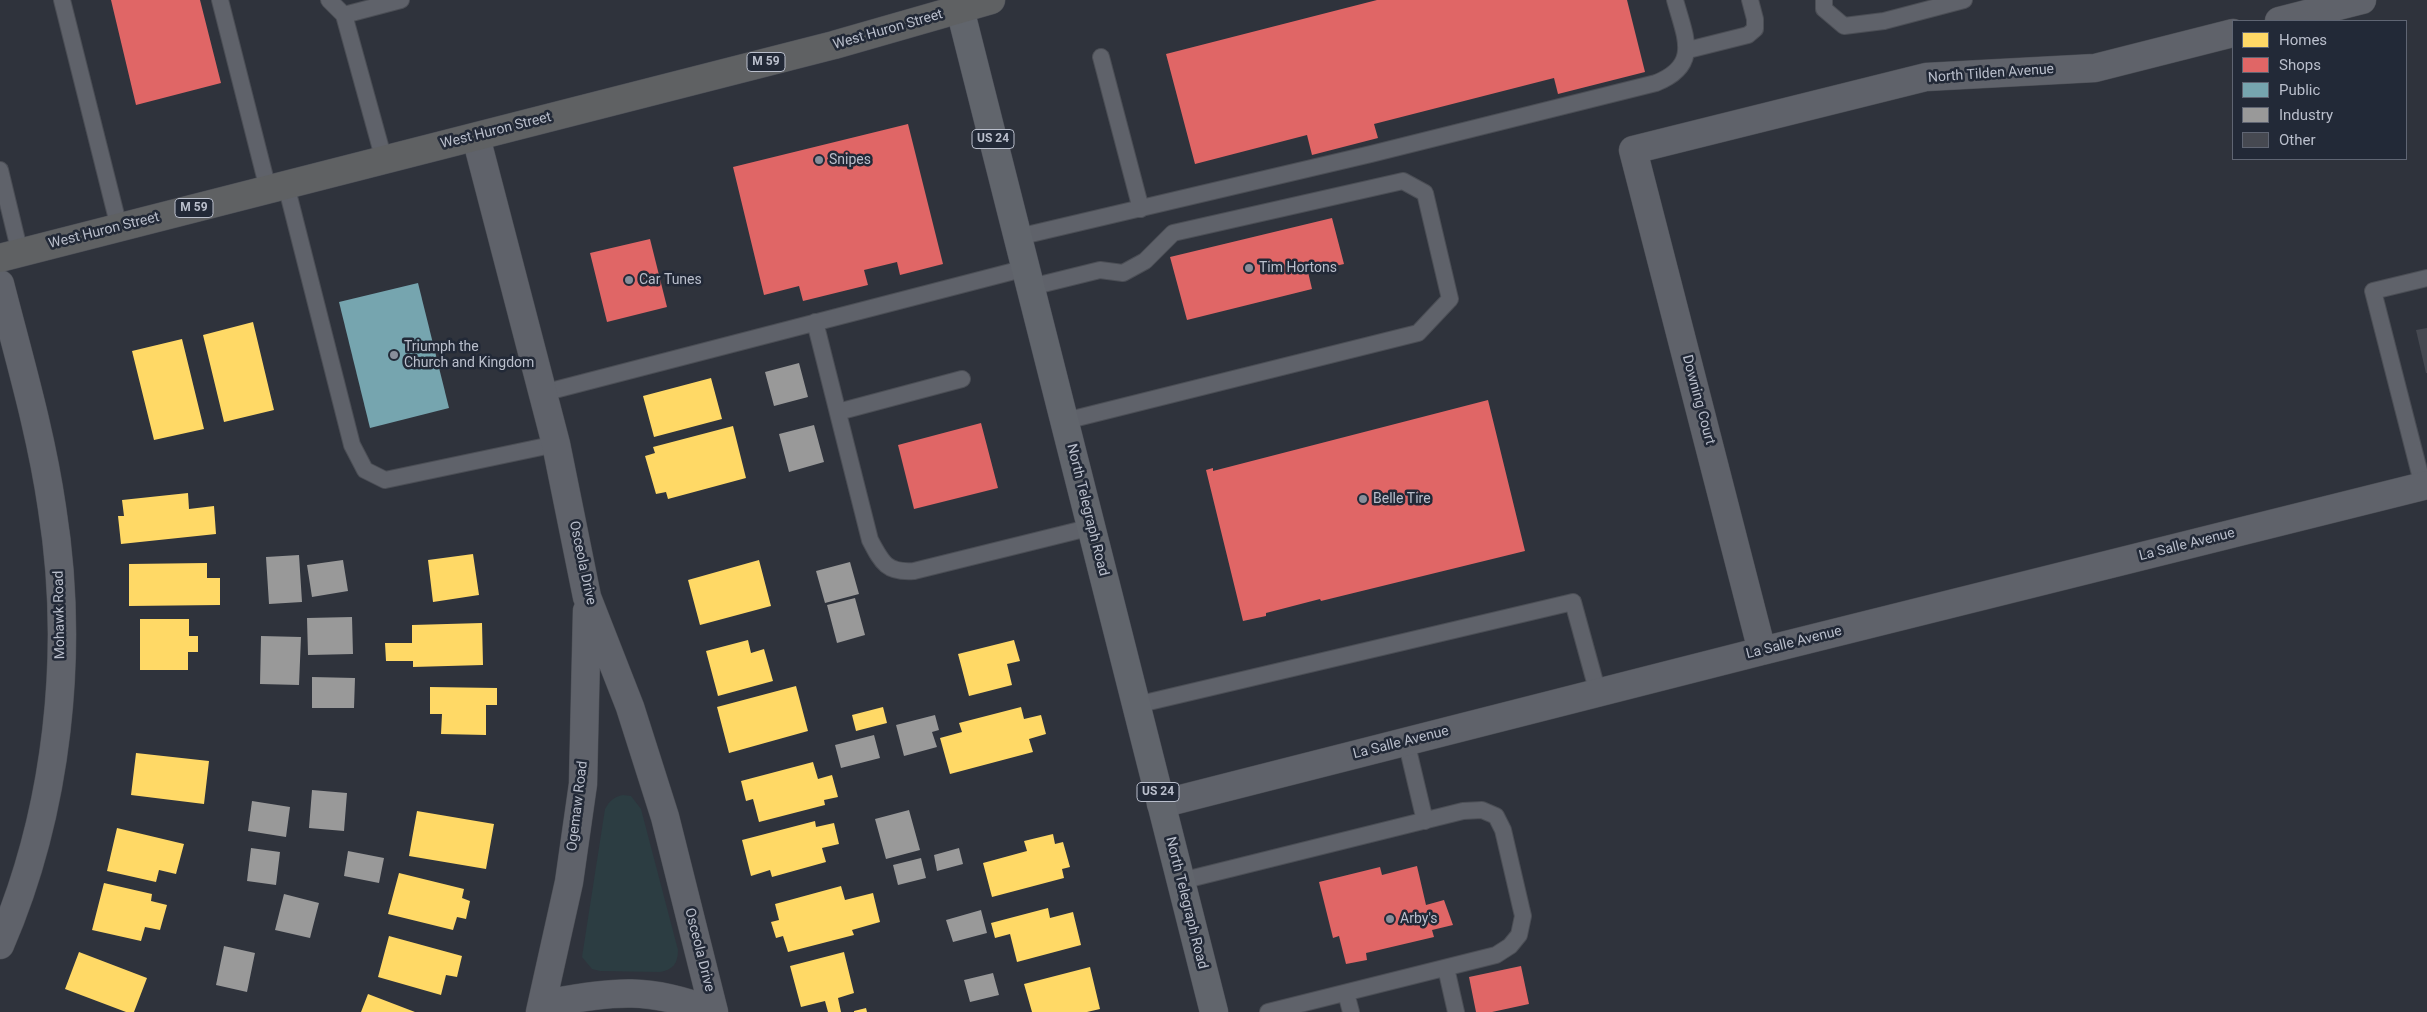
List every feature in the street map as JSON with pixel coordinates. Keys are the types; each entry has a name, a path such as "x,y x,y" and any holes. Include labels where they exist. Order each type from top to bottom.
{"highway":[{"name":"West Huron Street","path":"10,255 834,45 959,4 991,0"}],"main road":[{"name":"North Telegraph Road","path":"959,4 1214,1012"}],"street":[{"path":"2283,20 2362,0"},
{"name":"North Tilden Avenue","path":"1633,150 1926,78 2095,68 2232,33"},
{"name":"Osceola Drive","path":"476,137 556,444 587,598 630,708 666,817 714,1012"},
{"name":"Downing Court","path":"1633,150 1762,651"},
{"name":"Mohawk Road","path":"0,284 42,453 52,508 58,560 61,636 58,710 47,785 32,852 20,894 0,945"},
{"name":"La Salle Avenue","path":"1161,804 1762,651 2425,486"},
{"name":"Ogemaw Road","path":"542,1008 569,882 583,784 587,598"},
{"path":"542,1008 604,994 630,992 668,996 714,1012"}],"lane":[{"path":"62,0 119,227"},
{"path":"220,0 352,445 365,470 385,480 556,444"},
{"path":"330,0 344,15 384,160"},
{"path":"344,15 401,0"},
{"path":"1018,237 1656,83 1671,77 1683,66 1688,50 1675,0"},
{"path":"1688,50 1748,35 1755,29 1755,18 1750,0"},
{"path":"1824,0 1824,9 1844,26 1884,21 1964,0"},
{"path":"1101,57 1141,208"},
{"path":"0,170 10,255"},
{"path":"543,393 815,322 1029,278 1100,270 1123,273 1145,261 1173,233 1403,181 1425,193 1450,299 1418,333 1065,421"},
{"path":"2425,486 2373,291 2427,278"},
{"path":"815,322 870,540 879,559 890,568 900,572 914,570 1092,527"},
{"path":"838,412 962,379"},
{"path":"1136,705 1573,602 1598,693"},
{"path":"1406,742 1425,821"},
{"path":"1181,881 1463,811 1482,810 1496,816 1503,830 1523,916 1519,935 1510,946 1496,955 1268,1012"},
{"path":"1446,968 1456,1012"},
{"path":"1346,993 1352,1012"}],"shaded area":[{"path":"623,795 631,796 641,809 678,950 674,965 665,971 600,971 592,969 582,957 605,809 612,799"}],"building: Homes":[{"path":"253,322 274,410 224,422 203,335"},
{"path":"182,339 204,429 154,440 132,351"},
{"path":"711,378 722,419 654,437 643,396"},
{"path":"733,426 746,478 668,499 666,492 656,494 645,456 655,453 653,447"},
{"path":"188,493 189,509 214,506 216,534 121,544 118,516 124,516 122,500"},
{"path":"473,554 479,595 433,602 428,560"},
{"path":"759,560 771,606 700,625 688,580"},
{"path":"207,563 207,578 220,578 220,605 129,606 129,564"},
{"path":"140,619 189,619 189,636 198,636 198,652 188,652 188,670 140,670"},
{"path":"482,623 483,665 413,667 413,661 386,661 385,643 412,643 412,625"},
{"path":"748,640 751,653 764,649 773,681 718,696 706,651"},
{"path":"1014,640 1020,661 1007,664 1012,685 969,696 958,654"},
{"path":"796,686 808,731 729,753 717,707"},
{"path":"430,687 497,688 497,705 486,705 486,735 441,734 442,714 430,714"},
{"path":"883,707 887,723 856,731 852,715"},
{"path":"1021,707 1024,719 1041,715 1046,734 1029,739 1033,752 950,774 940,738 962,732 959,723"},
{"path":"136,753 209,761 204,804 131,795"},
{"path":"813,762 818,779 832,775 838,797 824,800 825,805 759,822 753,799 746,801 741,781"},
{"path":"417,811 494,824 486,869 409,856"},
{"path":"815,821 816,827 834,823 839,844 822,848 826,862 772,877 770,870 751,876 742,840"},
{"path":"117,828 184,844 176,874 159,870 156,882 107,871"},
{"path":"1053,834 1055,844 1063,842 1070,867 1062,869 1064,878 992,897 983,863 1027,851 1024,841"},
{"path":"399,873 464,889 462,898 470,901 466,919 457,917 453,930 388,914"},
{"path":"104,883 152,894 151,901 167,905 160,930 145,927 141,941 92,930"},
{"path":"841,886 845,900 873,893 880,922 852,930 854,935 788,952 783,936 776,938 771,922 779,920 775,904"},
{"path":"1048,908 1050,918 1073,912 1081,945 1017,962 1010,934 995,938 991,923"},
{"path":"389,936 462,956 457,977 446,975 441,995 378,977"},
{"path":"79,952 147,978 134,1012 126,1012 65,989"},
{"path":"844,952 854,993 838,998 841,1012 828,1012 825,1001 801,1007 790,966"},
{"path":"1090,967 1100,1009 1087,1012 1032,1012 1024,984"},
{"path":"368,994 415,1012 361,1012"},
{"path":"866,1008 867,1012 854,1012 854,1011"}],"building: Shops":[{"path":"111,0 200,0 221,83 136,105"},
{"path":"1377,0 1627,0 1645,72 1558,94 1554,78 1374,124 1378,138 1312,155 1307,135 1195,164 1166,54"},
{"path":"908,124 943,264 900,275 897,262 864,270 868,285 803,301 799,286 764,295 733,167"},
{"name":"Tim Hortons","path":"1332,218 1344,264 1308,272 1312,289 1187,320 1170,257"},
{"name":"Car Tunes","path":"650,239 667,307 607,322 590,253"},
{"name":"Belle Tire","path":"1488,400 1525,551 1321,601 1320,599 1266,613 1266,616 1243,621 1206,470 1213,468 1213,471"},
{"path":"981,423 998,488 914,509 898,445"},
{"name":"Arby's","path":"1417,866 1426,905 1444,900 1453,925 1432,930 1434,937 1366,953 1367,960 1346,964 1339,936 1333,938 1319,882 1380,867 1382,875"},
{"path":"1521,966 1529,1004 1492,1012 1476,1012 1469,977"}],"building: Public":[{"name":"Triumph the Church and Kingdom","path":"418,283 449,408 370,428 339,302"}],"building: Industry":[{"path":"799,363 808,397 774,406 765,372"},
{"path":"814,425 824,462 789,472 779,434"},
{"path":"299,555 302,602 269,604 266,557"},
{"path":"343,560 348,591 312,597 307,565"},
{"path":"850,562 859,594 825,603 816,571"},
{"path":"855,598 865,635 837,643 827,605"},
{"path":"352,617 353,654 308,655 307,618"},
{"path":"261,636 301,637 299,685 260,684"},
{"path":"312,677 355,678 354,708 312,708"},
{"path":"935,715 939,730 932,732 937,747 904,756 896,725"},
{"path":"874,735 880,758 841,768 835,745"},
{"path":"312,790 347,793 344,831 309,828"},
{"path":"252,801 290,807 286,837 248,831"},
{"path":"909,810 920,850 886,859 875,819"},
{"path":"251,848 280,852 276,885 247,881"},
{"path":"959,848 963,864 937,871 934,855"},
{"path":"348,851 384,858 379,883 344,876"},
{"path":"921,858 926,878 898,885 893,865"},
{"path":"284,894 319,903 310,938 275,930"},
{"path":"981,910 987,933 953,942 946,920"},
{"path":"224,946 255,953 247,992 216,985"},
{"path":"993,973 999,995 970,1002 964,980"}],"building: Other":[{"path":"2427,328 2427,373 2426,373 2416,330"}],"place":[{"name":"Snipes","path":"819,160"},
{"name":"Tim Hortons","path":"1249,268"},
{"name":"Car Tunes","path":"629,280"},
{"name":"Triumph the Church and Kingdom","path":"394,355"},
{"name":"Belle Tire","path":"1363,499"},
{"name":"Arby's","path":"1390,919"}]}
